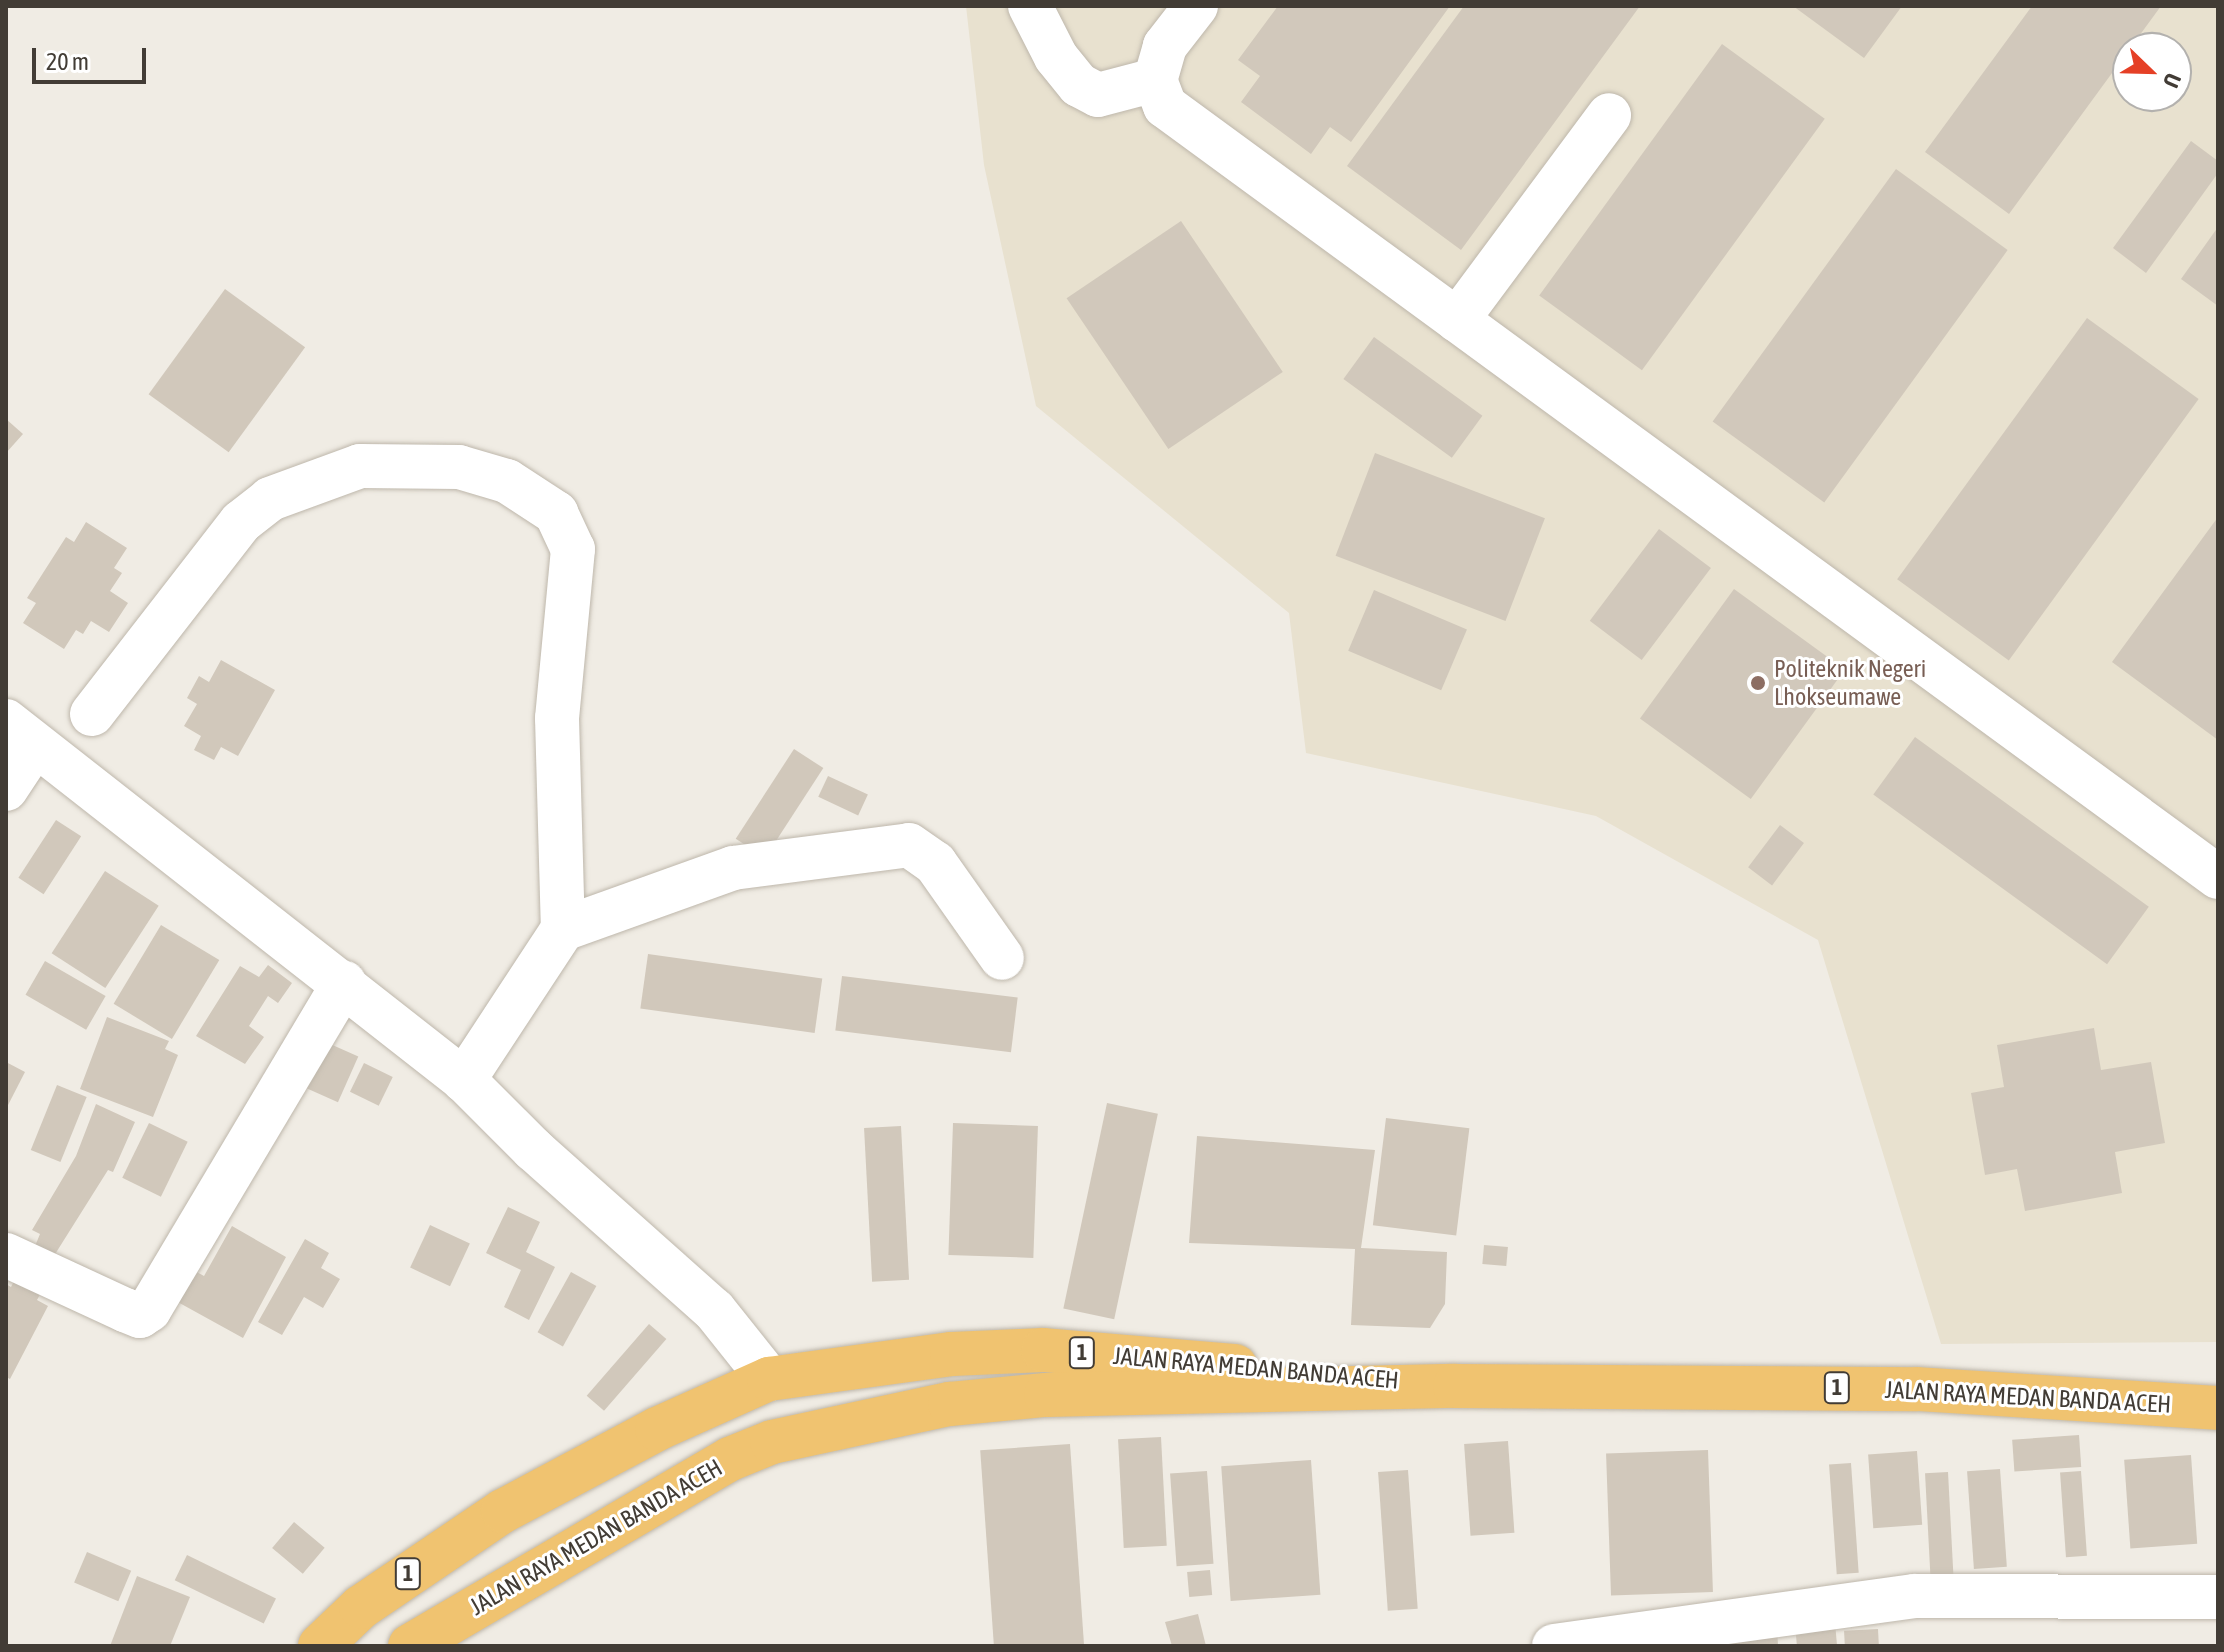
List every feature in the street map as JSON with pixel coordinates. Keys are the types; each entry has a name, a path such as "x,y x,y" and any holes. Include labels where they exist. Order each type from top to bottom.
{"highway":[{"name":"JALAN RAYA MEDAN BANDA ACEH","path":"320,1646 361,1607 503,1511 657,1429 769,1379 952,1354 1043,1350 1455,1386"},
{"name":"JALAN RAYA MEDAN BANDA ACEH","path":"410,1646 685,1482 772,1442 950,1404 1046,1395 1455,1386 1917,1389 2218,1408"}],"street":[{"path":"1030,6 1056,57 1079,85 1098,95 1155,80"},
{"path":"1196,6 1165,46 1155,80 1165,106 2218,877"},
{"path":"1457,320 1609,115"},
{"path":"92,714 241,522 270,499 360,466 459,467 507,481 556,513 573,549 557,718 563,929 464,1080"},
{"path":"6,789 21,733 464,1080 533,1149 714,1310 769,1379"},
{"path":"563,929 733,868 909,845 935,863 1002,958"},
{"path":"6,1255 140,1316 149,1310 344,983"},
{"path":"1554,1646 1914,1596 2218,1597"}],"shaded area":[{"name":"Politeknik Negeri Lhokseumawe","path":"966,6 2218,6 2218,1342 1941,1344 1818,940 1596,816 1306,753 1289,613 1036,406 984,165"}],"building":[{"path":"1278,6 1450,6 1351,142 1330,127 1311,154 1241,102 1260,76 1238,60"},
{"path":"1464,6 1640,6 1461,250 1347,166"},
{"path":"1793,6 1902,6 1864,58"},
{"path":"2032,6 2161,6 2142,32 2112,32 2112,73 2009,214 1925,152"},
{"path":"1722,44 1825,119 1642,370 1539,296"},
{"path":"2191,141 2218,161 2218,173 2146,273 2113,248"},
{"path":"1896,169 2008,250 1824,503 1713,421"},
{"path":"1181,221 1283,372 1168,449 1067,298"},
{"path":"2218,227 2218,306 2181,279"},
{"path":"225,289 305,347 229,452 149,394"},
{"path":"2087,318 2199,399 2009,660 1897,579"},
{"path":"1374,337 1482,416 1452,458 1343,379"},
{"path":"6,419 23,434 6,453"},
{"path":"1375,453 1545,518 1505,621 1336,556"},
{"path":"2218,517 2218,740 2112,662"},
{"path":"86,522 127,548 114,568 122,573 110,591 128,603 109,632 91,621 83,634 76,630 64,649 23,623 36,603 27,598 66,537 74,542"},
{"path":"1659,529 1711,568 1642,660 1590,621"},
{"path":"1734,589 1845,670 1751,799 1640,718"},
{"path":"1374,590 1467,629 1441,690 1348,651"},
{"path":"221,660 275,690 238,756 221,747 214,760 194,750 201,736 184,726 197,704 187,698 199,676 209,682"},
{"path":"1915,737 2149,907 2107,964 1873,794"},
{"path":"794,749 823,768 765,858 736,839"},
{"path":"828,776 868,795 858,815 818,797"},
{"path":"56,820 81,836 44,894 18,878"},
{"path":"1780,825 1804,843 1772,885 1748,867"},
{"path":"105,871 159,906 105,988 52,953"},
{"path":"161,925 219,960 172,1039 114,1004"},
{"path":"648,954 822,978 815,1033 640,1008"},
{"path":"45,961 106,996 86,1030 26,995"},
{"path":"268,965 292,983 278,1003 268,996 249,1026 264,1037 245,1064 196,1036 240,966 259,977"},
{"path":"842,976 1018,998 1011,1052 835,1031"},
{"path":"107,1017 169,1041 165,1049 178,1055 153,1117 80,1089"},
{"path":"2094,1028 2101,1070 2151,1062 2165,1143 2115,1152 2122,1193 2025,1211 2017,1169 1985,1175 1971,1093 2004,1087 1997,1045"},
{"path":"319,1039 358,1056 338,1102 299,1085"},
{"path":"6,1062 25,1072 6,1109"},
{"path":"364,1063 393,1077 379,1106 350,1092"},
{"path":"57,1085 87,1097 60,1162 31,1150"},
{"path":"1107,1103 1158,1114 1114,1319 1063,1308"},
{"path":"96,1104 135,1122 113,1172 108,1170 52,1259 33,1251 40,1234 32,1230 76,1156"},
{"path":"1386,1118 1469,1128 1456,1235 1373,1225"},
{"path":"149,1123 188,1142 161,1197 122,1178"},
{"path":"953,1123 1038,1126 1033,1258 948,1255"},
{"path":"901,1126 909,1280 872,1282 864,1128"},
{"path":"1197,1136 1375,1150 1361,1248 1447,1252 1445,1304 1430,1328 1351,1325 1355,1249 1189,1243"},
{"path":"508,1207 540,1222 526,1252 555,1267 529,1320 504,1307 521,1270 486,1253"},
{"path":"430,1225 470,1244 450,1286 410,1268"},
{"path":"232,1226 286,1257 243,1338 165,1295 182,1264 204,1276"},
{"path":"305,1239 329,1253 321,1268 340,1279 323,1308 304,1297 282,1335 258,1322"},
{"path":"1484,1245 1508,1247 1506,1266 1482,1264"},
{"path":"571,1272 596,1286 563,1346 538,1332"},
{"path":"18,1273 44,1287 37,1300 48,1306 10,1379 6,1377 6,1284 11,1287"},
{"path":"649,1324 666,1339 604,1411 587,1396"},
{"path":"2079,1435 2081,1467 2014,1472 2012,1440"},
{"path":"1161,1437 1167,1546 1124,1548 1118,1439"},
{"path":"1508,1441 1514,1533 1471,1536 1464,1444"},
{"path":"1070,1444 1084,1646 994,1646 980,1450"},
{"path":"1708,1450 1713,1592 1611,1595 1606,1454"},
{"path":"1917,1451 1922,1525 1873,1528 1868,1454"},
{"path":"2191,1455 2197,1544 2130,1548 2124,1460"},
{"path":"1311,1460 1320,1595 1231,1601 1221,1466"},
{"path":"1851,1463 1859,1573 1837,1574 1829,1465"},
{"path":"2000,1469 2007,1567 1974,1569 1967,1471"},
{"path":"1408,1470 1418,1609 1388,1611 1378,1472"},
{"path":"1207,1471 1213,1564 1177,1566 1170,1474"},
{"path":"2081,1471 2087,1556 2066,1557 2060,1472"},
{"path":"1948,1472 1954,1580 1931,1581 1925,1473"},
{"path":"294,1522 325,1548 303,1574 272,1548"},
{"path":"87,1552 131,1571 118,1601 74,1582"},
{"path":"187,1555 276,1598 264,1624 175,1580"},
{"path":"1210,1570 1212,1595 1189,1597 1187,1572"},
{"path":"137,1576 190,1597 170,1646 110,1646"},
{"path":"1834,1611 1837,1646 1797,1646 1794,1614"},
{"path":"1198,1614 1206,1646 1172,1646 1165,1622"},
{"path":"1777,1626 1778,1646 1721,1646 1720,1630"},
{"path":"1878,1629 1879,1646 1845,1646 1844,1631"}],"place":[{"name":"Politeknik Negeri Lhokseumawe","path":"1758,683"}]}
